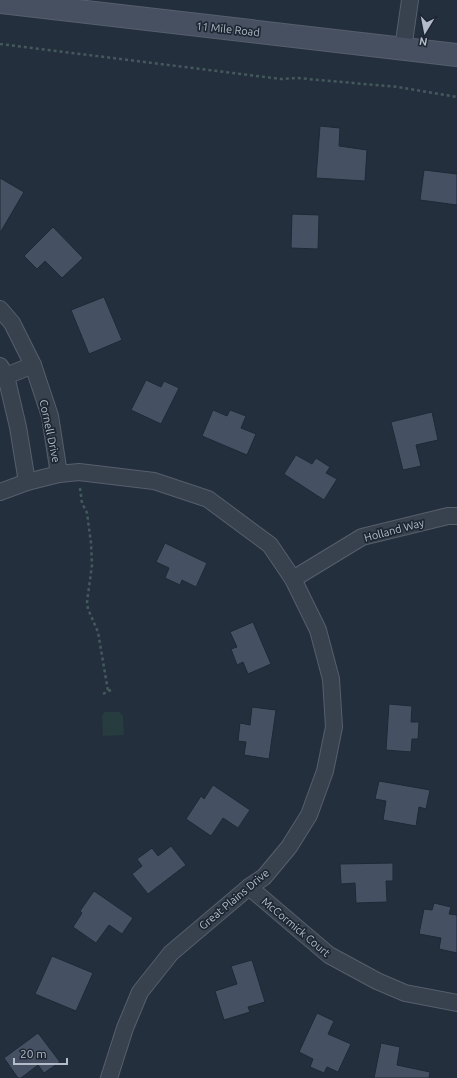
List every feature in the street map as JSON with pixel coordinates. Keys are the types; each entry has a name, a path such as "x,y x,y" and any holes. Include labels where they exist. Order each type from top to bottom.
{"street":[{"path":"404,49 410,0"},
{"name":"11 Mile Road","path":"0,2 457,55"},
{"name":"Cornell Drive","path":"0,309 12,323 33,365 50,416 59,474"},
{"path":"27,482 18,427 3,371 33,365"},
{"name":"Great Plains Drive","path":"0,492 27,482 59,474 79,472 154,481 208,499 270,545 293,579 318,630 331,679 334,727 325,771 309,815 289,847 264,877 249,887 171,953 140,992 125,1028 109,1078"},
{"name":"Holland Way","path":"293,579 362,537 448,516 457,516"},
{"name":"McCormick Court","path":"249,887 329,955 377,981 405,994 457,1003"}],"path":[{"path":"0,44 281,79 297,78 398,88 457,97"},
{"path":"79,472 82,503 87,513 91,543 92,565 87,602 88,609 98,632 108,690"},
{"path":"103,694 108,690 114,689"}],"green space":[{"path":"104,712 119,712 123,716 124,735 103,736 102,716"}],"building":[{"path":"320,126 340,128 339,146 367,150 365,181 316,178"},
{"path":"424,170 457,174 457,205 420,200"},
{"path":"0,178 24,192 0,233"},
{"path":"292,214 319,215 318,249 291,248"},
{"path":"53,227 83,258 62,278 45,261 37,269 24,256"},
{"path":"104,297 122,340 89,354 71,310"},
{"path":"146,380 161,387 164,381 179,388 161,424 131,410"},
{"path":"213,410 227,416 230,410 246,416 241,428 256,434 247,455 202,436"},
{"path":"432,412 438,440 416,445 421,466 403,470 391,422"},
{"path":"296,455 312,464 316,458 330,467 326,473 337,479 324,500 284,474"},
{"path":"165,543 207,563 196,587 182,580 180,585 165,578 169,568 156,562"},
{"path":"253,622 271,664 248,674 243,662 237,665 231,649 237,647 230,632"},
{"path":"389,704 412,706 411,722 419,722 418,739 412,739 411,752 386,750"},
{"path":"252,707 276,710 269,759 244,755 246,742 238,741 240,723 250,725"},
{"path":"379,781 430,790 426,809 419,807 416,826 383,820 386,801 375,799"},
{"path":"213,785 250,810 238,828 223,818 211,836 186,819 201,796 204,799"},
{"path":"171,846 186,865 148,894 132,874 142,866 137,859 152,848 158,856"},
{"path":"393,863 393,881 386,881 387,902 356,903 355,883 341,884 340,864"},
{"path":"94,891 133,918 122,934 109,925 96,943 73,927 82,913 80,911"},
{"path":"434,903 451,907 449,914 457,915 457,953 439,949 441,938 419,934 424,909 432,910"},
{"path":"52,956 93,973 76,1011 35,994"},
{"path":"252,960 265,1002 248,1007 250,1012 224,1020 215,991 237,984 231,966"},
{"path":"317,1013 334,1021 328,1034 351,1044 338,1072 327,1067 324,1073 310,1067 313,1059 299,1052"},
{"path":"38,1033 60,1062 44,1073 38,1065 21,1078 18,1078 4,1058"},
{"path":"381,1043 400,1047 397,1065 430,1072 429,1078 374,1078"}]}
